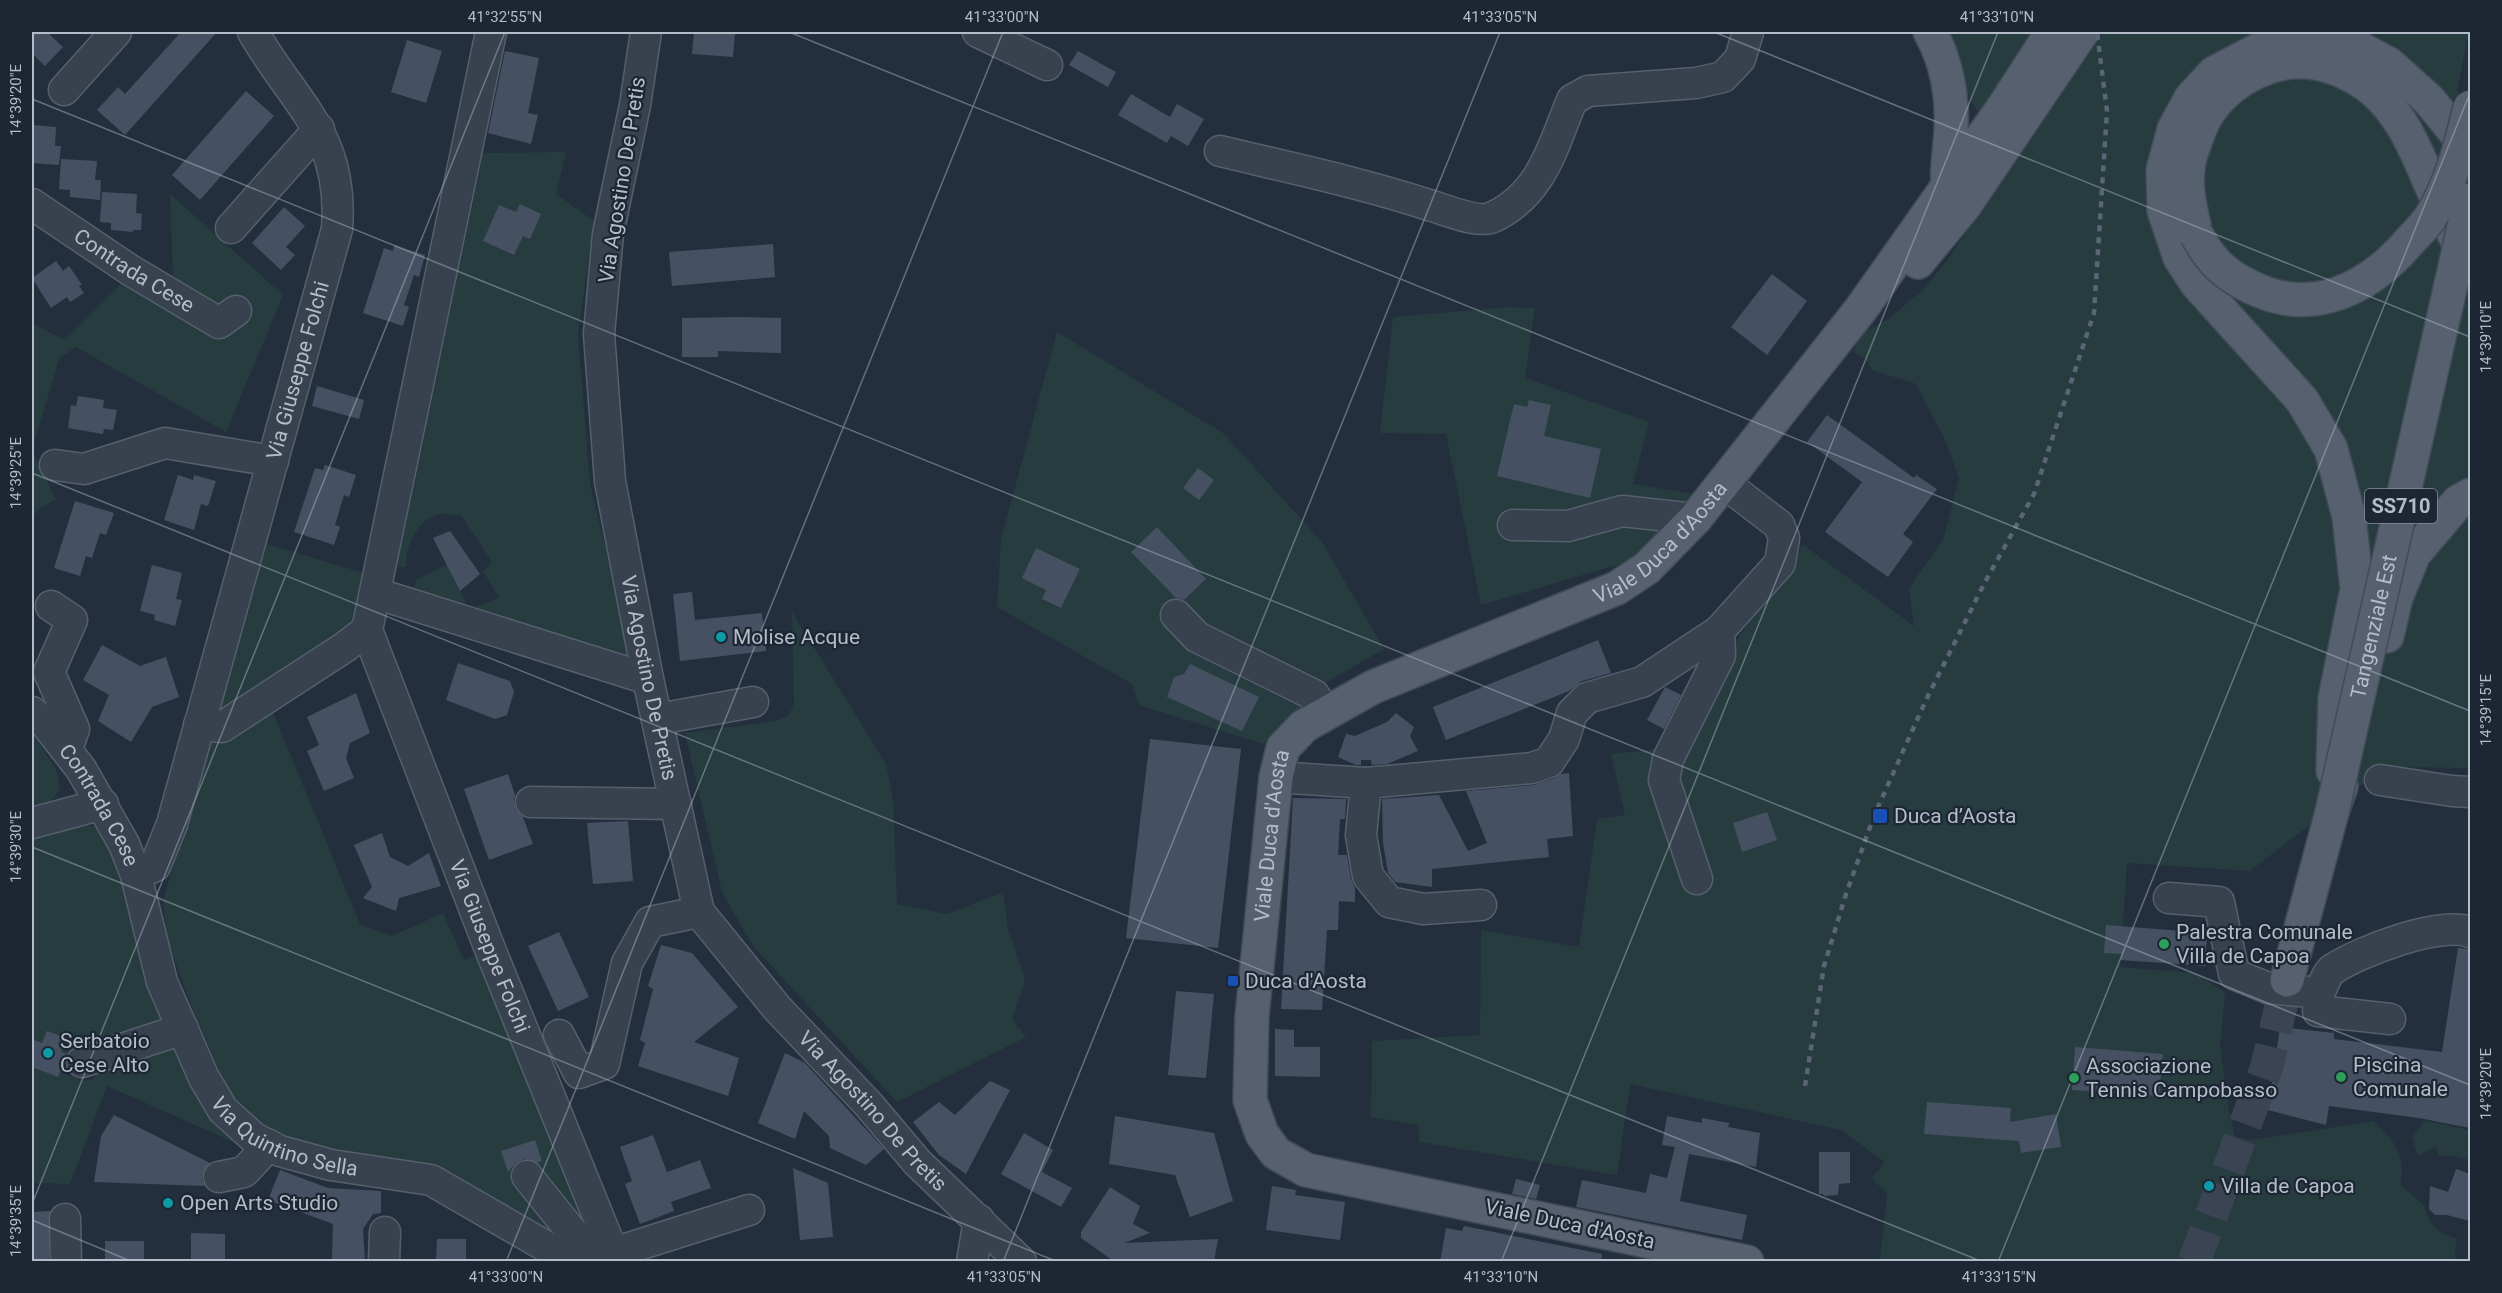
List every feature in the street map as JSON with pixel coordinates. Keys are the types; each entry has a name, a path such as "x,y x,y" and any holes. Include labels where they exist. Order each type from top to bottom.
{"main road":[{"path":"1930,32 1946,72 1952,101 1948,186"},
{"path":"1861,309 1924,257 1965,205 2012,116 2052,32"},
{"path":"2012,116 2082,32"},
{"path":"2332,812 2335,698 2357,589 2349,517 2331,449 2302,400 2196,284 2180,258 2164,211 2163,170 2174,129 2191,98 2214,73 2275,41 2316,38 2352,44 2389,64 2429,100 2470,150"},
{"path":"2470,107 2456,165 2438,201 2434,210 2429,219 2394,258 2366,280 2337,295 2306,301 2267,295 2235,279 2211,258 2196,234 2187,193 2191,155 2205,119 2223,96 2248,76 2277,64 2307,62 2341,71 2372,89 2395,112 2411,142 2426,174 2430,185 2435,195 2440,206 2445,217 2449,227 2470,265"},
{"name":"Viale Duca d'Aosta","path":"1744,1260 1306,1170 1276,1153 1262,1134 1250,1100 1252,1016 1276,777 1283,748 1305,726 1373,687 1617,588 1647,568 1695,519 1861,309 1948,186 2012,116"},
{"name":"Tangenziale Est","path":"2287,980 2332,812 2470,200"},
{"path":"2332,812 2369,707 2396,598 2414,554 2458,502 2470,495"}],"street":[{"path":"64,90 116,32"},
{"name":"Via Giuseppe Folchi","path":"136,875 155,866 172,824 337,229 339,201 336,176 319,129 253,32"},
{"path":"199,725 222,727 345,647 367,630 491,32"},
{"name":"Via Agostino De Pretis","path":"646,32 635,105 608,234 599,334 610,481 648,679 699,912 777,1008 869,1105 917,1162 1021,1262"},
{"path":"978,32 1047,65"},
{"path":"1220,151 1401,196 1464,216 1491,219 1522,198 1548,164 1572,100 1588,91 1696,83 1723,77 1740,59 1748,32"},
{"path":"231,228 319,129"},
{"name":"Contrada Cese","path":"32,204 130,270 219,323 236,311"},
{"path":"55,465 84,469 165,443 273,461"},
{"path":"1276,777 1366,783 1532,768 1549,762 1564,739 1572,713 1587,698 1642,682 1719,631 1780,563 1784,538 1779,525 1723,482"},
{"path":"1513,525 1568,526 1622,511 1695,519"},
{"path":"375,593 648,679"},
{"path":"51,606 72,620 49,672 74,729 67,748"},
{"path":"1176,615 1197,637 1314,695 1327,714"},
{"name":"Via Giuseppe Folchi","path":"367,630 608,1259"},
{"path":"1697,879 1664,780 1668,759 1720,655 1719,631"},
{"path":"658,719 753,702"},
{"name":"Contrada Cese","path":"32,712 67,748 103,804 124,844 136,875"},
{"path":"2380,780 2470,792"},
{"path":"1366,783 1361,835 1368,876 1389,902 1424,909 1481,905"},
{"path":"531,802 676,804"},
{"path":"32,823 103,804"},
{"name":"Via Quintino Sella","path":"136,875 162,982 204,1078 222,1110 254,1138 280,1151 331,1165 431,1180 573,1262"},
{"path":"2169,898 2218,902 2234,974 2268,988 2319,993"},
{"path":"559,1035 579,1073 604,1064 627,963 650,922 699,912"},
{"path":"2390,1019 2318,1011 2319,993 2331,970 2392,943 2425,932 2461,929 2470,932"},
{"path":"82,1062 183,1029"},
{"path":"219,1177 244,1172 268,1145"},
{"path":"527,1176 608,1259 749,1210"},
{"path":"66,1219 66,1262"},
{"path":"972,1262 979,1220"}],"green space":[{"path":"1943,32 2469,32 2457,90 2470,112 2470,768 2385,767 2250,871 2127,863 2120,967 2195,973 2225,992 2220,1045 2235,1137 2252,1140 2373,1121 2397,1149 2402,1165 2400,1185 2424,1205 2428,1218 2435,1228 2443,1234 2456,1238 2455,1261 1880,1261 1887,1194 1872,1178 1885,1162 1841,1130 1630,1084 1617,1175 1419,1142 1419,1125 1371,1117 1372,1041 1480,1035 1481,930 1579,947 1597,819 1625,815 1611,754 1684,746 1739,636 1795,565 1802,544 1914,626 1909,588 1944,538 1959,478 1945,440 1916,384 1872,370 1865,358 1853,352 1863,333 1888,319 1923,290 1948,259 1987,201 1998,130 1975,108 1957,74"},
{"path":"566,152 556,194 594,221 578,334 590,484 634,666 413,593 416,580 447,564 469,609 499,598 483,571 492,562 461,515 441,514 426,520 410,542 406,567 397,567 483,153"},
{"path":"170,194 283,295 226,432 76,347 59,359 32,451 32,323 65,340 123,282 158,304 173,280"},
{"path":"1509,307 1535,308 1525,378 1649,422 1633,484 1693,494 1634,560 1481,605 1446,434 1380,433 1393,317"},
{"path":"1057,332 1223,433 1322,542 1384,649 1327,682 1263,744 1139,705 1132,684 997,607 1001,539"},
{"path":"32,451 56,499 38,510 32,519"},
{"path":"266,544 368,574 354,655 273,712 360,924 392,936 443,913 464,960 485,952 599,1252 579,1255 437,1174 309,1151 274,1135 243,1114 221,1074 190,1003 167,939 163,901"},
{"path":"792,612 886,764 893,799 897,904 947,914 1003,892 1008,929 1025,980 1012,1019 1026,1037 897,1102 753,946 722,892 685,733 776,721 789,715 794,703"},
{"path":"32,733 56,769 60,789 52,800 32,806"},
{"path":"72,825 103,827 115,845 166,1006 162,1020 156,1026 68,1054 61,1072 82,1081 92,1080 99,1072 174,1047 238,1139 238,1144 107,1086 70,1184 32,1183 32,837"},
{"path":"2425,1121 2470,1130 2470,1160 2439,1156 2435,1146 2418,1157 2412,1137"}],"building":[{"path":"32,32 47,32 63,47 45,66 32,53"},
{"path":"181,32 217,32 125,135 97,110 118,87 125,94"},
{"path":"694,32 735,32 733,57 692,54"},
{"path":"407,40 442,51 426,103 391,92"},
{"path":"505,51 539,58 528,113 538,115 531,144 488,133"},
{"path":"1078,51 1116,72 1108,87 1069,65"},
{"path":"246,91 274,116 200,200 172,175"},
{"path":"1131,94 1170,117 1177,104 1204,119 1188,146 1171,136 1167,143 1118,115"},
{"path":"32,125 56,127 55,146 61,146 59,165 32,163"},
{"path":"61,159 97,161 95,180 101,180 100,200 70,197 70,190 59,189"},
{"path":"102,192 137,194 136,213 142,214 141,230 133,230 133,232 111,230 111,223 100,222"},
{"path":"520,204 541,214 530,239 523,236 514,255 483,241 499,205 516,212"},
{"path":"284,207 305,226 286,247 295,255 281,270 252,243"},
{"path":"773,244 775,277 672,286 669,252"},
{"path":"394,245 425,255 419,277 414,275 404,305 409,307 403,326 363,313 384,248 393,251"},
{"path":"56,261 63,271 69,266 82,285 79,286 84,293 70,302 67,297 51,308 32,278"},
{"path":"1772,274 1807,301 1767,355 1731,327"},
{"path":"682,318 781,318 781,353 718,351 718,357 682,357"},
{"path":"317,386 364,400 359,419 312,406"},
{"path":"78,396 104,400 103,408 117,410 113,430 104,429 103,434 68,428 71,405 76,406"},
{"path":"1529,400 1551,405 1544,436 1601,449 1590,498 1497,476 1514,404 1527,407"},
{"path":"1827,415 1914,478 1916,475 1937,489 1903,534 1913,542 1888,577 1825,532 1862,482 1807,442"},
{"path":"325,465 356,475 349,497 344,495 335,525 340,527 334,545 294,532 315,468 323,470"},
{"path":"1198,468 1214,480 1199,500 1183,488"},
{"path":"178,475 193,480 194,475 216,481 208,506 201,504 194,530 164,520"},
{"path":"75,501 114,513 106,535 100,533 92,558 86,556 80,576 54,568"},
{"path":"1157,527 1206,579 1184,600 1176,598 1131,552"},
{"path":"450,531 480,574 460,591 433,538"},
{"path":"1036,548 1080,569 1061,608 1042,599 1046,590 1022,578"},
{"path":"152,565 182,573 176,599 182,600 175,626 154,620 155,615 140,611"},
{"name":"Molise Acque","path":"692,592 695,620 762,613 766,651 680,661 673,594"},
{"path":"1598,640 1611,673 1582,681 1569,691 1446,740 1433,707"},
{"path":"102,645 140,666 166,657 179,697 152,707 131,742 98,721 109,695 83,680"},
{"path":"458,663 510,681 514,692 507,715 495,719 446,700"},
{"path":"1190,664 1259,697 1242,731 1167,697 1174,677 1184,674"},
{"path":"1665,687 1681,695 1664,729 1647,720"},
{"path":"356,693 370,733 350,743 346,758 354,778 324,791 307,751 319,745 307,717"},
{"path":"1396,713 1414,727 1410,736 1418,751 1387,764 1372,765 1371,760 1361,760 1361,765 1356,765 1338,757 1346,734 1355,736 1387,722"},
{"path":"1150,739 1241,749 1218,948 1126,938"},
{"path":"1569,773 1573,836 1547,839 1549,857 1432,869 1432,887 1395,882 1388,873 1383,843 1382,799 1439,795 1468,851 1487,843 1466,791 1534,785"},
{"path":"508,774 515,795 516,810 523,817 533,844 489,860 464,789"},
{"path":"1293,798 1346,799 1345,819 1340,819 1338,855 1347,855 1355,888 1355,902 1339,901 1338,930 1327,930 1322,1010 1281,1009"},
{"path":"1767,812 1777,840 1742,852 1733,823"},
{"path":"628,821 633,881 593,884 587,823"},
{"path":"382,833 390,857 408,866 429,853 441,886 399,898 396,911 363,898 372,887 354,845"},
{"name":"Palestra Comunale Villa de Capoa","path":"2106,925 2207,933 2205,966 2121,960 2121,954 2104,953"},
{"path":"559,932 589,997 558,1011 528,946"},
{"path":"661,945 692,953 738,1007 694,1042 739,1058 728,1096 638,1066 645,1043 640,1040 653,989 648,986"},
{"name":"Piscina Comunale","path":"2458,948 2470,949 2470,1128 2419,1118 2329,1106 2326,1125 2268,1110 2280,1027 2334,1033 2334,1039 2442,1052"},
{"path":"1176,991 1214,994 1206,1078 1168,1075"},
{"path":"1275,1029 1294,1030 1294,1047 1320,1047 1320,1077 1275,1076"},
{"name":"Serbatoio Cese Alto","path":"47,1031 66,1038 61,1052 67,1054 58,1077 32,1067 32,1039 42,1043"},
{"path":"2075,1047 2163,1054 2159,1096 2072,1090"},
{"path":"785,1053 805,1063 884,1149 866,1165 830,1148 829,1136 804,1111 795,1139 758,1123"},
{"path":"990,1081 1010,1090 966,1174 939,1155 913,1122 939,1102 955,1115"},
{"path":"1927,1102 2011,1108 2010,1122 2056,1114 2061,1147 2021,1153 2019,1141 1924,1134"},
{"path":"114,1115 210,1163 203,1172 202,1180 205,1186 94,1182 101,1136"},
{"path":"1115,1116 1214,1133 1233,1201 1190,1217 1175,1175 1109,1164"},
{"path":"1667,1116 1702,1123 1702,1118 1729,1123 1728,1127 1760,1133 1756,1167 1689,1154 1680,1201 1747,1215 1742,1240 1576,1207 1582,1180 1646,1193 1650,1174 1667,1178 1675,1147 1662,1145"},
{"path":"1024,1133 1053,1150 1042,1172 1072,1188 1061,1207 1001,1174"},
{"path":"653,1135 667,1172 700,1160 711,1188 671,1202 674,1211 640,1224 625,1184 632,1181 620,1147"},
{"path":"535,1140 542,1161 537,1163 524,1159 516,1163 508,1172 501,1151"},
{"path":"1819,1152 1850,1152 1850,1183 1839,1184 1838,1195 1819,1194"},
{"path":"793,1168 828,1183 833,1237 800,1240"},
{"path":"2456,1169 2470,1174 2470,1221 2447,1215 2435,1215 2429,1209 2430,1186 2448,1192"},
{"path":"280,1170 328,1188 381,1191 381,1213 373,1214 363,1229 365,1262 332,1262 333,1224 268,1200"},
{"path":"1516,1179 1540,1185 1536,1199 1512,1194"},
{"path":"1272,1186 1296,1190 1295,1195 1345,1202 1340,1240 1266,1230"},
{"path":"1110,1187 1140,1206 1133,1224 1150,1233 1124,1243 1218,1239 1214,1262 1115,1262 1081,1238 1081,1232"},
{"path":"50,1211 49,1262 32,1262 32,1212"},
{"path":"1464,1226 1602,1254 1601,1262 1440,1262 1446,1228 1462,1231"},
{"path":"191,1233 225,1234 225,1262 191,1262"},
{"path":"437,1239 466,1239 466,1262 436,1262"},
{"path":"105,1241 144,1241 144,1262 105,1262"}],"tunnel":[{"path":"2194,1262 2267,1066 2287,980"}],"railway":[{"path":"1805,1086 1824,966 1846,894 1874,816 1926,700 1985,582 2034,494 2094,313 2107,111 2097,32"}],"place":[{"name":"Molise Acque","path":"721,637"},
{"name":"Duca d’Aosta","path":"1880,816"},
{"name":"Palestra Comunale Villa de Capoa","path":"2164,944"},
{"name":"Duca d'Aosta","path":"1233,981"},
{"name":"Serbatoio Cese Alto","path":"48,1053"},
{"name":"Piscina Comunale","path":"2341,1077"},
{"name":"Associazione Tennis Campobasso","path":"2074,1078"},
{"name":"Villa de Capoa","path":"2209,1186"},
{"name":"Open Arts Studio","path":"168,1203"}]}
